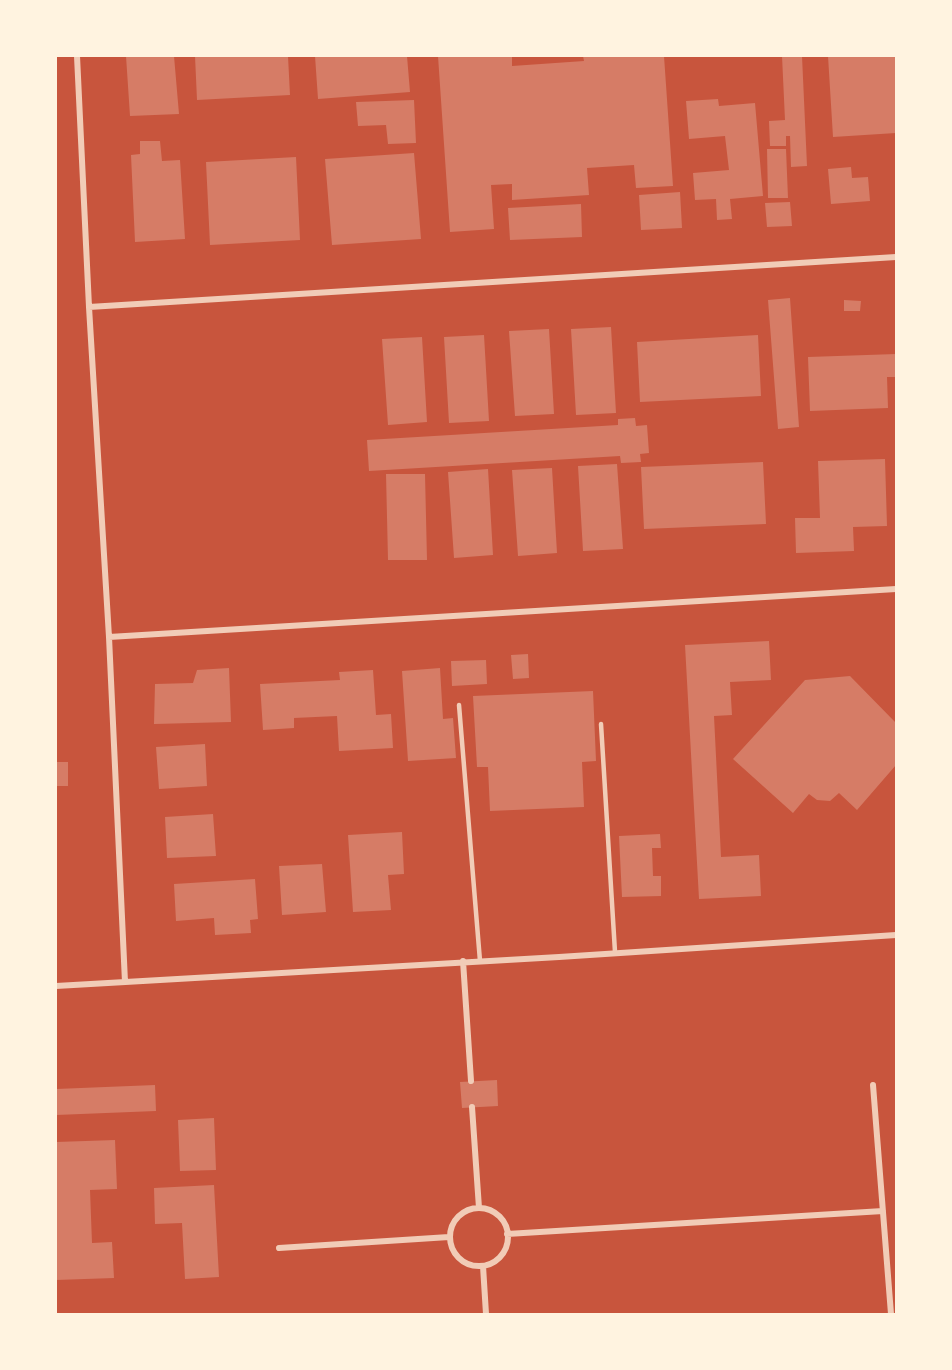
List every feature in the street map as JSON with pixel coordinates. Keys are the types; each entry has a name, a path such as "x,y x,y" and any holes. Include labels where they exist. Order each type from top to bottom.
{"street":[{"path":"77,56 89,307 109,637 125,982"},
{"path":"89,307 897,257"},
{"path":"109,637 897,589"},
{"path":"56,986 897,935"},
{"path":"463,962 471,1081"},
{"path":"873,1085 891,1314"},
{"path":"472,1107 479,1208"},
{"path":"479,1208 487,1209 501,1219 507,1234 506,1249 502,1255 490,1265 483,1266 474,1266 459,1259 454,1253 449,1237 455,1220 462,1213 479,1208"},
{"path":"507,1234 883,1211"},
{"path":"279,1248 449,1237"},
{"path":"483,1266 486,1314"}],"lane":[{"path":"459,705 480,960"},
{"path":"601,724 615,952"}],"building":[{"path":"126,56 174,56 179,114 130,116"},
{"path":"195,56 288,56 290,95 197,100"},
{"path":"315,56 407,56 410,92 318,99"},
{"path":"438,56 512,56 512,66 584,61 583,56 664,56 673,186 636,188 634,165 587,168 589,195 512,200 512,184 491,185 494,229 450,232"},
{"path":"782,56 802,56 807,166 791,167 790,136 786,136 786,146 770,146 769,121 785,120"},
{"path":"828,56 896,56 896,133 833,137"},
{"path":"718,99 719,106 755,103 763,196 730,199 732,219 717,220 716,199 695,200 693,173 729,170 725,136 689,139 686,101"},
{"path":"414,100 416,143 388,144 386,125 358,126 356,102"},
{"path":"140,141 160,141 162,161 180,160 185,239 135,242 131,155 140,154"},
{"path":"767,149 786,149 788,198 768,198"},
{"path":"414,153 421,239 332,245 325,159"},
{"path":"296,157 300,240 210,245 206,162"},
{"path":"851,167 852,178 868,177 870,201 831,204 828,169"},
{"path":"680,192 682,228 641,230 639,195"},
{"path":"790,202 792,226 767,227 765,203"},
{"path":"581,204 582,237 510,240 508,208"},
{"path":"790,298 799,427 778,429 768,300"},
{"path":"844,300 861,301 860,311 844,311"},
{"path":"611,327 616,413 576,415 571,329"},
{"path":"549,329 554,414 515,416 509,331"},
{"path":"484,335 489,421 449,423 444,337"},
{"path":"758,335 761,396 640,402 637,342"},
{"path":"422,337 427,422 388,425 382,339"},
{"path":"896,354 896,377 887,377 888,408 810,411 808,357"},
{"path":"635,418 636,426 647,425 649,453 640,454 641,462 621,463 620,456 369,471 367,440 618,425 618,419"},
{"path":"885,459 887,526 853,527 854,551 796,553 795,518 820,518 818,461"},
{"path":"763,462 766,524 644,529 641,467"},
{"path":"617,464 623,549 583,551 578,466"},
{"path":"552,468 557,553 518,556 512,470"},
{"path":"488,469 493,555 454,558 448,472"},
{"path":"386,474 425,474 427,560 388,560"},
{"path":"769,641 771,680 730,682 732,715 714,716 721,857 759,855 761,896 699,899 685,645"},
{"path":"528,654 529,678 513,679 511,655"},
{"path":"486,660 487,684 452,686 451,661"},
{"path":"229,668 231,722 154,724 155,684 193,683 197,670"},
{"path":"440,668 443,719 453,718 456,758 408,761 402,671"},
{"path":"373,670 376,715 391,714 393,748 339,751 337,716 294,718 294,728 263,730 260,684 340,680 339,672"},
{"path":"850,676 896,723 896,765 857,810 839,793 830,801 817,800 809,794 793,813 733,759 805,680"},
{"path":"593,691 596,761 582,762 584,807 490,811 488,767 477,767 473,696"},
{"path":"205,744 207,786 159,789 156,747"},
{"path":"56,762 68,762 68,786 56,786"},
{"path":"213,814 216,856 167,858 165,817"},
{"path":"402,832 404,874 388,875 391,910 353,912 348,835"},
{"path":"660,834 661,848 652,848 653,876 661,876 661,896 622,897 619,836"},
{"path":"322,864 326,912 282,915 279,866"},
{"path":"255,879 258,919 250,920 251,933 215,935 214,918 176,921 174,884"},
{"path":"497,1080 498,1106 462,1108 460,1082"},
{"path":"155,1085 156,1111 56,1115 56,1089"},
{"path":"214,1118 216,1170 180,1171 178,1120"},
{"path":"115,1140 117,1189 90,1190 92,1243 112,1242 114,1278 56,1280 56,1142"},
{"path":"214,1185 219,1277 185,1279 182,1223 155,1224 154,1188"}]}
